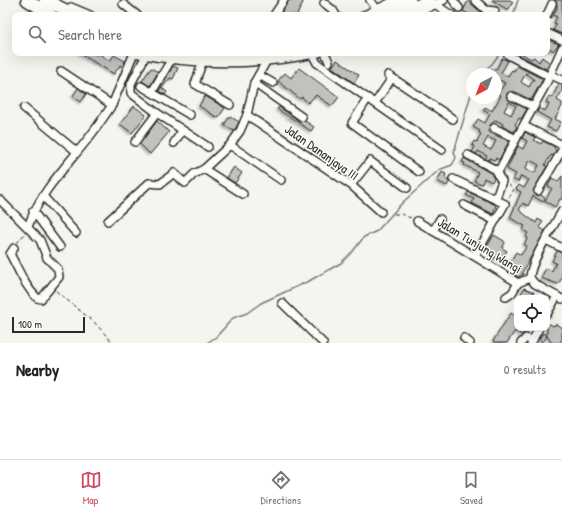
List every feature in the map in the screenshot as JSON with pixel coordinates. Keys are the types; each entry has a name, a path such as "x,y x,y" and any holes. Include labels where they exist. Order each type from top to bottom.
{"highway":[{"path":"28,0 48,10 59,12"},
{"path":"378,12 432,2"},
{"path":"404,12 414,5"},
{"path":"171,57 238,56"}],"street":[{"path":"276,12 284,0"},
{"path":"370,0 378,12 396,0"},
{"path":"432,2 444,0"},
{"path":"453,0 459,8"},
{"path":"475,0 486,10 495,11"},
{"path":"432,2 447,12"},
{"path":"324,3 334,12"},
{"path":"123,4 134,12"},
{"path":"548,12 552,4"},
{"path":"48,10 69,6 83,12"},
{"path":"550,34 562,40"},
{"path":"496,198 502,181 496,176 498,171 534,107 562,48"},
{"path":"28,227 33,211 43,196 78,152 112,104 133,56"},
{"path":"145,56 130,89 133,95 182,131 208,147"},
{"path":"152,92 171,57 202,63 266,62 304,56"},
{"path":"316,56 317,63 442,150"},
{"path":"326,56 329,62"},
{"path":"510,56 550,76 562,80"},
{"path":"108,221 149,183 160,184 174,173 185,183 230,145 240,131 247,115 254,83 266,62"},
{"path":"202,63 195,84 230,105"},
{"path":"61,71 112,104"},
{"path":"258,75 273,83"},
{"path":"375,103 390,77 453,119"},
{"path":"254,83 302,116"},
{"path":"141,86 190,115"},
{"path":"510,96 534,107"},
{"path":"368,98 352,123 419,172"},
{"path":"24,108 78,152"},
{"path":"135,142 157,113"},
{"name":"Jalan Dananjaya III","path":"247,115 351,185 381,212"},
{"path":"524,126 562,145"},
{"path":"494,128 516,139"},
{"path":"174,143 182,131"},
{"path":"230,145 281,180"},
{"path":"538,191 562,150"},
{"path":"468,155 498,171"},
{"path":"351,185 370,161 407,188"},
{"path":"204,168 243,194"},
{"path":"453,179 496,198 505,204 475,256"},
{"path":"43,196 76,233"},
{"path":"0,200 40,240 48,258 58,270 59,277 41,299 37,298 21,278 20,271 10,254 14,248"},
{"path":"464,205 495,221"},
{"path":"33,211 60,247"},
{"path":"550,310 559,298 535,284 530,278 531,271 546,240 560,221 562,211"},
{"path":"434,231 440,219"},
{"name":"Jalan Tunjung Wangi","path":"417,221 518,283 530,278"},
{"path":"546,240 562,248"},
{"path":"506,297 512,293 518,283"},
{"path":"282,303 323,343"},
{"path":"521,343 526,338 532,342 538,331"},
{"path":"464,338 470,343"}],"path":[{"path":"502,181 514,189 505,204"},
{"path":"394,214 404,215 417,221"},
{"path":"14,248 28,227"},
{"path":"52,287 95,323 113,343"}],"building":[{"path":"289,0 304,0 298,12 282,12"},
{"path":"492,0 510,0 513,2 508,10"},
{"path":"555,0 562,0 562,34 553,30 557,24 554,23 557,17 553,15 557,9 557,3"},
{"path":"468,1 481,12 465,12 463,11"},
{"path":"550,41 559,44 553,51 550,48"},
{"path":"84,56 102,56 110,61 113,56 116,56 125,61 123,67 120,65 114,74"},
{"path":"521,56 526,56 531,59 534,57 539,62 542,57 550,63 546,69"},
{"path":"502,58 508,61 502,71 502,68 497,68"},
{"path":"337,60 359,75 354,83 332,67"},
{"path":"173,66 178,68 173,79 170,78 162,88 167,92 165,95 159,91"},
{"path":"517,66 543,79 531,100 513,91 507,94 506,97 509,100 527,109 515,125 517,126 514,132 502,126 503,124 496,120 490,125 488,132 509,141 499,160 496,158 494,160 490,158 489,160 485,159 487,156 478,151 476,154 472,152 475,147 472,145 474,141 477,142 481,134 479,133 480,131 473,127 478,119 485,123 490,114 483,110 485,107 492,111 496,104 502,104 502,88 505,83 502,81 502,73 508,76","holes":["526,73 534,79 529,87 521,82","509,102 516,106 511,115 504,111","488,137 496,141 491,150 483,146"]},
{"path":"151,68 158,72 150,86 142,81"},
{"path":"299,68 339,97 332,106 316,95 308,103 302,97 300,99 278,81 285,73 291,78"},
{"path":"559,84 562,85 562,91 557,100 562,103 562,106 555,119 561,122 556,131 547,127 551,120 537,112 539,108 545,111 549,104 546,102 549,96 552,98"},
{"path":"78,88 86,94 81,102 73,96"},
{"path":"205,96 225,108 218,118 199,106"},
{"path":"134,106 146,115 132,133 120,124"},
{"path":"279,107 299,121 305,121 314,127 311,131 277,109"},
{"path":"230,116 239,122 234,131 224,125"},
{"path":"157,121 169,132 150,154 140,144"},
{"path":"525,132 536,138 534,140 541,144 543,141 555,147 554,148 556,150 545,165 547,166 533,191 536,195 541,195 545,198 543,202 533,196 528,206 523,203 519,210 536,223 538,219 543,222 539,227 545,231 522,273 524,274 518,277 511,273 514,268 512,266 495,257 492,261 488,259 492,252 486,248 494,235 504,241 505,243 502,248 507,251 503,257 511,261 516,252 521,255 527,246 524,244 528,238 526,236 528,233 523,230 525,226 510,218 521,192 516,189 519,185 524,188 529,180 521,176 518,182 513,179 516,174 507,169 518,146 523,149 527,141 522,138","holes":["530,160 539,165 535,173 525,169"]},
{"path":"464,158 492,174 494,178 492,182 484,178 482,184 474,181 478,172 464,165 465,163 462,162"},
{"path":"234,167 242,173 235,183 227,178"},
{"path":"442,172 446,174 445,177 449,182 447,186 437,181"},
{"path":"562,176 562,199 560,199 555,207 545,201 552,188 548,186 552,178 558,182"},
{"path":"468,192 496,205 493,214 472,203 474,199 466,195"},
{"path":"557,251 562,253 562,278 558,284 541,278 546,268 552,271 556,263 552,261"},
{"path":"524,288 534,292 532,295 521,294"},
{"path":"511,313 514,315 515,331 507,343 496,343 493,341"},
{"path":"550,324 554,326 555,324 562,327 562,339 560,343 552,343 547,336 547,331 550,331"},
{"path":"515,331 525,331 522,335"},
{"path":"543,333 547,336 543,342 539,339"}],"waterway":[{"path":"514,12 518,0"},
{"path":"487,68 498,56"},
{"path":"207,343 216,337 233,318 247,313 261,303 309,281 341,263 364,237 377,231 403,202 439,170 452,165 456,158 454,152 468,104"}]}
